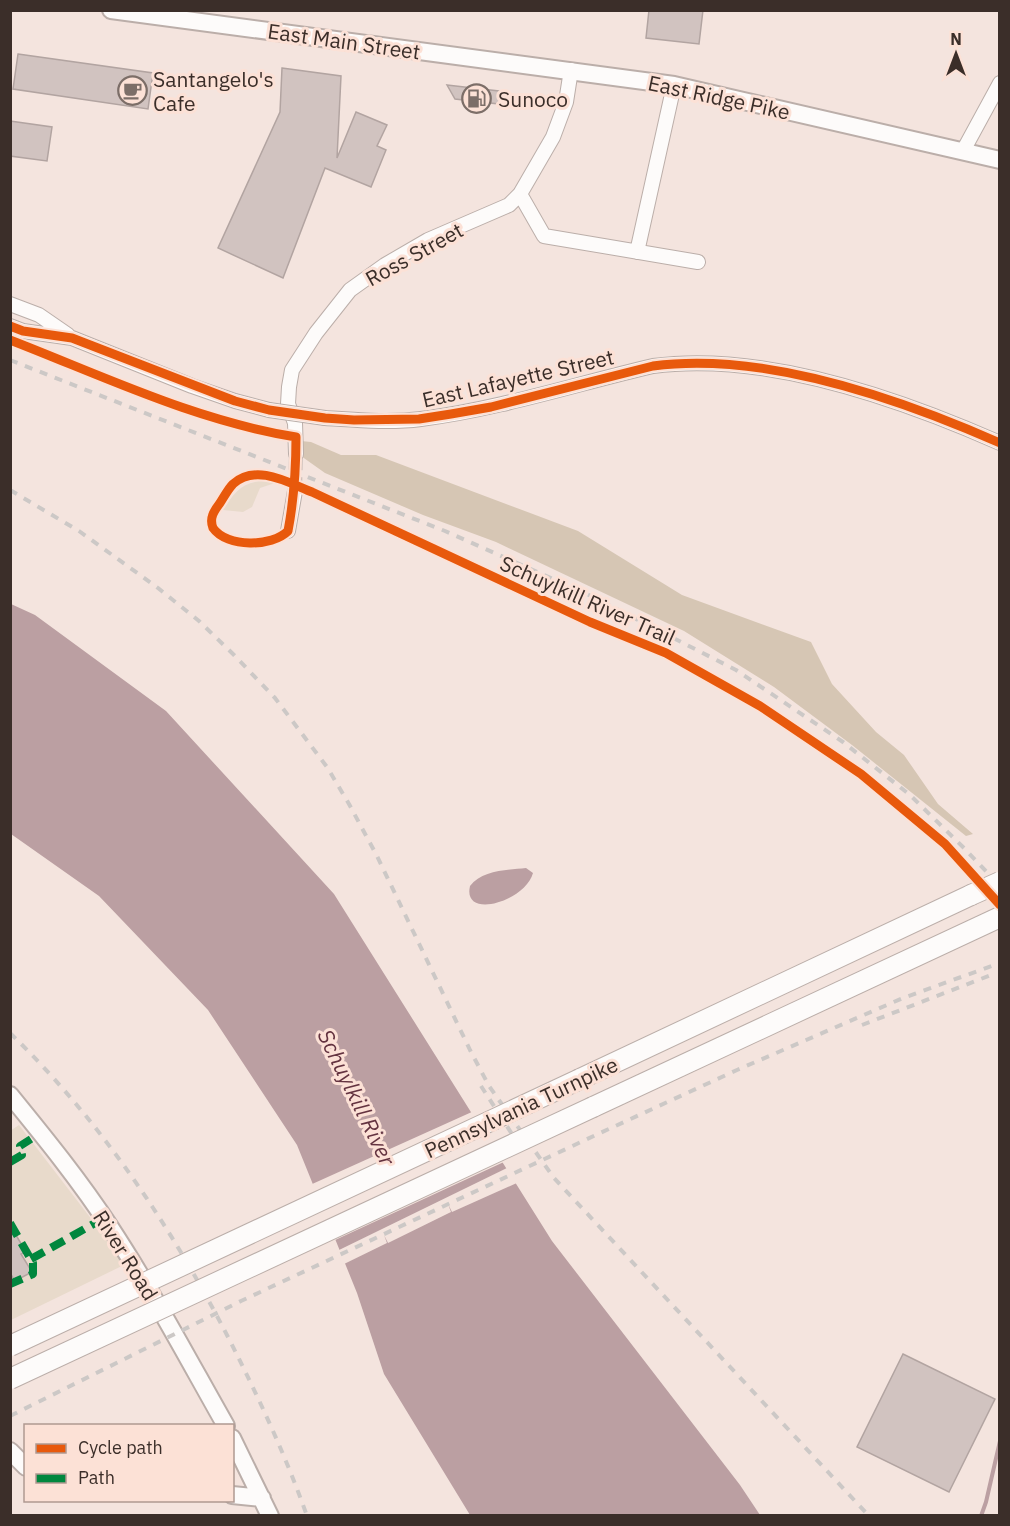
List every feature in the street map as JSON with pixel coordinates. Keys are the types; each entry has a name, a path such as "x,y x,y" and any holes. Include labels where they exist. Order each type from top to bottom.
{"highway":[{"name":"Pennsylvania Turnpike","path":"10,1346 999,882"},
{"name":"Pennsylvania Turnpike","path":"10,1379 997,918"}],"main road":[{"name":"East Main Street","path":"111,10 434,53"},
{"name":"East Ridge Pike","path":"434,53 674,85 999,160"},
{"name":"River Road","path":"10,1095 58,1155 111,1228 225,1424"},
{"path":"234,1442 270,1515"},
{"path":"10,1451 24,1465"},
{"path":"234,1495 262,1498"}],"street":[{"name":"Ross Street","path":"296,454 295,423 288,404 292,370 333,310 350,290 385,265 428,240 509,205 520,194 553,137 566,102 571,70"},
{"path":"963,151 999,83"},
{"path":"638,252 674,85"},
{"path":"520,194 544,236 698,262"},
{"name":"East Lafayette Street","path":"10,304 39,315 72,338 192,386 269,410 325,418 382,421 419,419 491,406 653,366 715,363 770,370 853,389 922,410 999,443"},
{"name":"East Lafayette Street","path":"10,326 22,331 72,338"},
{"path":"288,531 295,491"}],"shaded area":[{"path":"301,441 311,442 341,455 376,455 578,531 682,595 811,642 832,684 876,732 904,755 938,804 973,834 966,836 852,745 774,687 684,631 496,542 423,515 325,473 301,456"},
{"path":"261,481 275,483 260,488 252,507 243,512 223,510 239,490 248,484"},
{"path":"19,1125 126,1264 11,1320 10,1131"}],"water":[{"name":"Schuylkill River","path":"11,604 35,615 166,711 334,894 552,1241 740,1485 760,1515 470,1515 384,1374 357,1293 297,1145 208,1010 99,896 11,834"},
{"path":"526,868 533,873 528,883 507,899 484,904 475,902 470,896 470,886 481,877 496,872"}],"pier":[{"path":"474,1111 506,1161 333,1241 310,1185"},
{"path":"509,1167 519,1182 452,1212 448,1204 451,1212 388,1243 384,1235 387,1243 342,1265 337,1251"}],"building":[{"path":"649,10 703,10 699,44 646,38"},
{"path":"18,54 153,73 148,109 13,89"},
{"path":"282,68 341,76 337,158 356,112 387,125 377,146 386,150 371,187 325,168 283,278 218,248 280,112"},
{"path":"447,85 499,91 508,105 455,99"},
{"path":"10,121 52,127 47,161 10,156"},
{"path":"10,1225 26,1252 21,1254 32,1272 15,1281 10,1273"},
{"path":"903,1354 995,1399 949,1492 857,1447"}],"waterway":[{"path":"981,1516 1000,1441"}],"tunnel":[{"path":"295,491 296,454"}],"railway":[{"path":"10,360 445,531 591,596 736,670 843,742 910,795 1000,886"},
{"path":"10,490 79,531 158,588 199,621 275,698 327,767 349,804 377,856 489,1086 554,1178 869,1516"},
{"path":"10,1416 241,1301 737,1070 903,998 1000,963"},
{"path":"862,1025 991,975"},
{"path":"10,1033 46,1070 112,1149 170,1234 221,1323 244,1369 293,1478 307,1516"},
{"path":"481,1086 512,1134"}],"marked path":[{"path":"10,1162 22,1155 20,1146 31,1139"},
{"path":"31,1259 104,1218"},
{"path":"10,1223 33,1263 33,1274 10,1284"}],"cycle path":[{"path":"10,326 23,331 72,338 235,401 269,410 325,418 419,419 491,407 653,366 696,363 740,365 830,382 918,410 1000,443"},
{"name":"Schuylkill River Trail","path":"10,340 186,409 259,430 296,437 296,461 294,484 293,496 292,507 288,531 272,540 250,543 239,542 220,535 213,528 212,518 233,484 252,475 272,477 283,480 293,484 303,488 312,492 590,622 666,653 760,706 861,774 945,844 1000,905"}],"place":[{"name":"Santangelo's Cafe","path":"132,91"},
{"name":"Sunoco","path":"477,99"}]}
